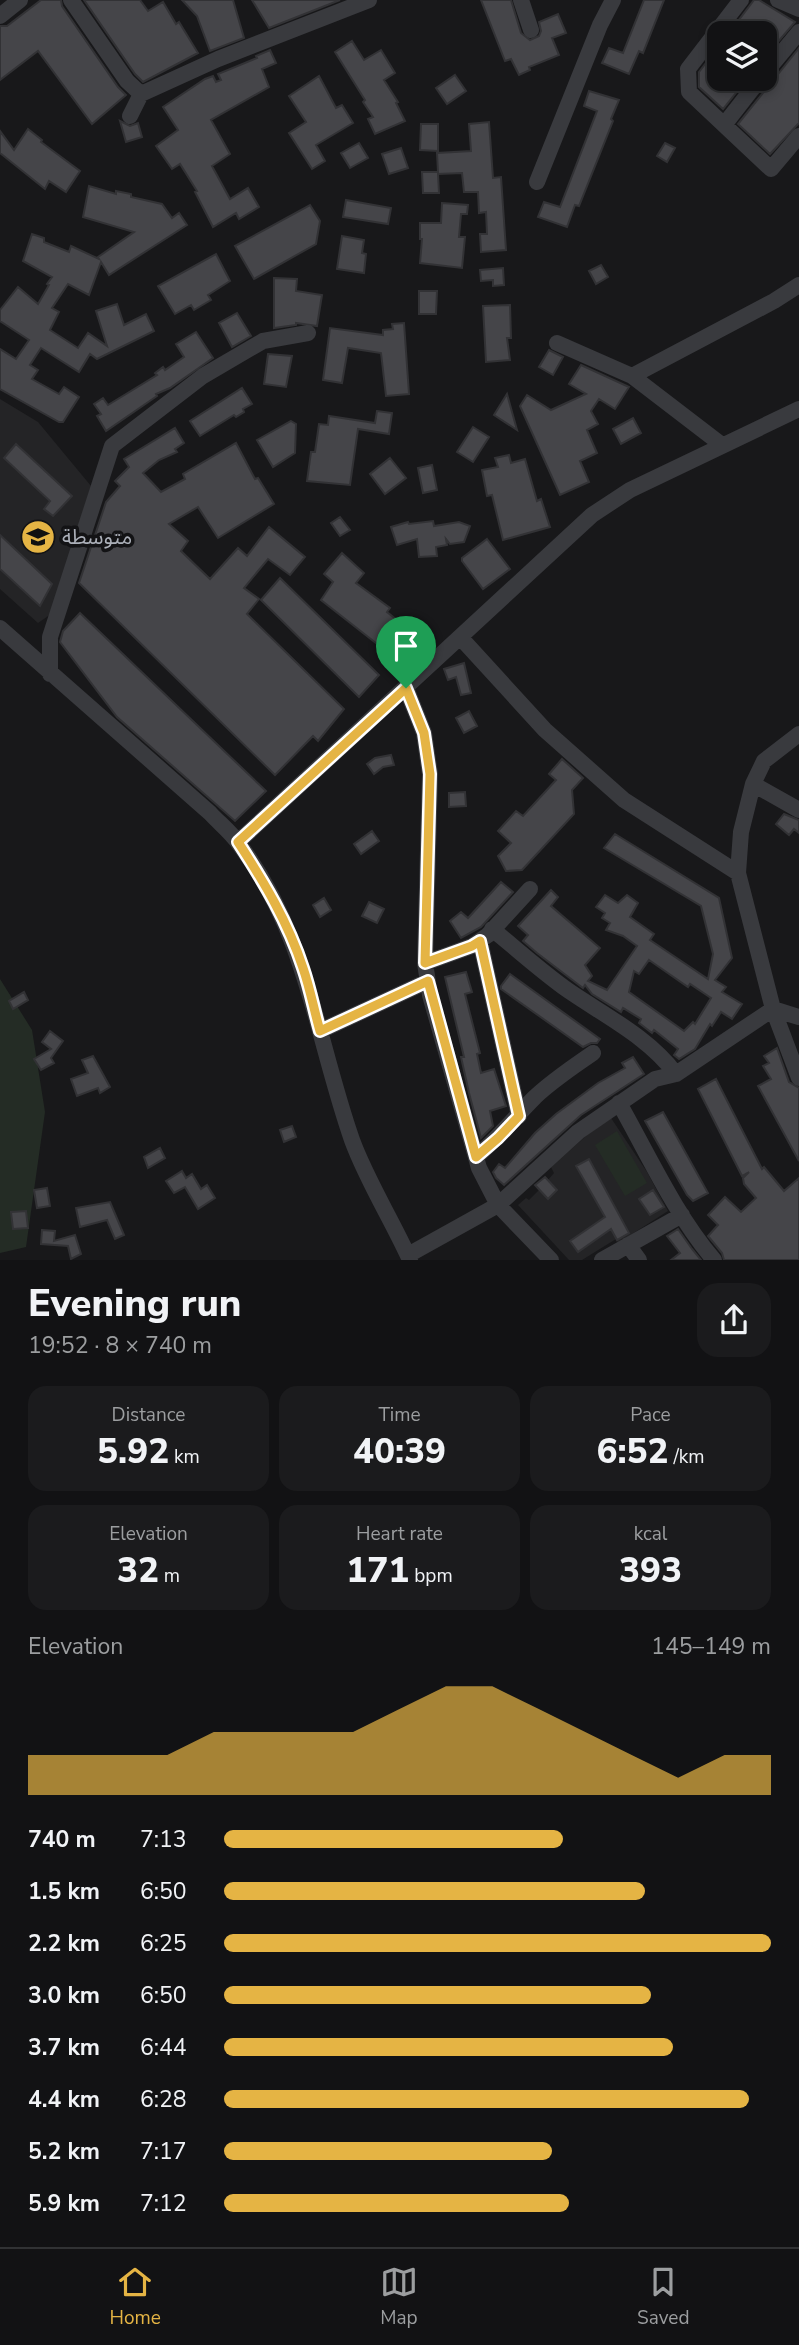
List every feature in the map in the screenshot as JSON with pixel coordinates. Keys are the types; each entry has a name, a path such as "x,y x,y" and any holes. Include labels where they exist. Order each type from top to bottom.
{"street":[{"path":"0,16 20,0"},
{"path":"71,0 127,80 141,94"},
{"path":"130,116 141,94 369,0"},
{"path":"520,0 531,30"},
{"path":"537,182 600,25 613,0"},
{"path":"741,0 688,69 689,92 771,169 799,136"},
{"path":"778,0 799,9"},
{"path":"777,59 799,32"},
{"path":"724,125 751,91"},
{"path":"632,376 799,285"},
{"path":"50,674 50,637 112,446 203,376 263,341 308,333"},
{"path":"557,343 632,376 722,445"},
{"path":"238,842 592,515 630,489 799,409"},
{"path":"0,628 210,813 238,842 265,883 304,969 353,1142 409,1258 498,1205 578,1132 655,1079 677,1074 773,1009"},
{"path":"460,637 545,730 624,800 738,873"},
{"path":"406,688 424,733 430,774 425,963 428,981 479,1168 498,1205 551,1260"},
{"path":"799,734 764,761 753,784 741,832 738,873 773,1009 799,1078"},
{"path":"753,784 799,810"},
{"path":"425,963 480,941 530,889"},
{"path":"492,929 567,989 642,1039 662,1055 677,1074"},
{"path":"480,941 519,1116"},
{"path":"320,1031 428,981"},
{"path":"773,1009 799,1017"},
{"path":"476,1157 498,1138 534,1098 593,1053"},
{"path":"619,1104 682,1215 714,1260"},
{"path":"602,1260 682,1215"},
{"path":"628,1245 639,1260"}],"shaded area":[{"name":"متوسطة","path":"0,399 38,422 91,486 51,614 38,623 0,589"},
{"path":"0,979 32,1030 45,1112 26,1247 0,1253"},
{"path":"611,1118 647,1172 668,1211 618,1243 616,1239 582,1260 569,1260 518,1205 526,1198 529,1200 541,1188 554,1173 551,1167"},
{"path":"617,1131 647,1183 625,1196 595,1145"}],"building":[{"path":"41,0 61,0 62,6 126,95 92,124 38,51 0,80 0,26 7,26"},
{"path":"84,0 140,0 148,11 163,2 198,53 143,82"},
{"path":"182,0 233,0 244,38 210,51 197,16"},
{"path":"252,0 340,0 269,28"},
{"path":"481,0 511,0 521,33 530,40 539,36 539,22 558,14 566,33 552,38 559,55 529,67 530,70 519,75 511,59 505,61"},
{"path":"644,0 664,0 643,53 639,51 629,74 602,63 609,48 623,53"},
{"path":"754,0 759,0 795,22 777,43 777,21 738,21"},
{"path":"352,41 364,60 381,50 395,73 384,80 398,102 396,103 405,121 375,134 368,119 373,117 363,102 365,100 335,52"},
{"path":"799,48 799,123 770,154 738,124 764,91 777,91 777,75"},
{"path":"270,50 276,63 262,69 269,87 211,120 230,154 212,166 230,199 248,188 259,207 239,219 236,213 213,227 195,192 197,191 180,164 172,169 156,146 178,130 163,107 205,79 213,76 216,82 221,80 218,74"},
{"path":"707,62 707,91 737,91 723,109 699,87 699,72"},
{"path":"455,75 466,91 447,104 436,88"},
{"path":"319,76 336,108 342,105 353,123 316,145 325,161 312,169 289,133 306,122 289,96"},
{"path":"589,91 619,100 579,206 575,205 567,227 538,217 544,202 560,207 597,111 584,106"},
{"path":"120,121 130,126 138,123 142,137 126,142"},
{"path":"489,122 493,178 501,177 506,250 481,252 480,234 487,234 486,212 479,213 478,192 464,192 462,173 438,174 439,193 423,193 422,172 438,172 437,153 471,151 469,124"},
{"path":"421,124 438,124 438,151 420,150"},
{"path":"28,129 80,171 66,192 49,181 45,189 0,153 0,131 14,150"},
{"path":"359,143 368,158 350,168 341,153"},
{"path":"665,143 675,148 667,162 657,156"},
{"path":"401,148 408,168 389,174 382,154"},
{"path":"89,186 116,194 116,191 131,194 131,197 162,204 172,218 179,213 187,225 109,275 101,262 89,295 68,284 52,308 59,312 50,330 78,348 88,333 107,346 96,311 117,304 124,325 146,314 154,331 97,359 90,354 79,372 41,348 30,365 38,370 32,379 59,394 64,387 79,397 63,422 59,422 0,389 0,349 16,359 29,340 0,321 0,310 18,287 38,304 49,285 47,284 52,277 23,261 32,234 69,252 71,246 99,259 98,257 134,232 83,217"},
{"path":"346,200 391,208 388,224 343,217"},
{"path":"442,203 468,205 467,214 461,214 459,237 465,237 462,268 420,263 420,223 441,223"},
{"path":"310,205 320,221 316,244 254,279 235,246"},
{"path":"342,236 364,240 364,273 337,269"},
{"path":"216,254 230,281 208,295 211,300 194,310 191,305 175,314 158,286"},
{"path":"601,265 608,277 596,284 589,271"},
{"path":"503,268 504,285 493,286 493,280 481,281 480,270"},
{"path":"274,278 297,279 296,291 322,295 317,326 296,323 274,328"},
{"path":"419,291 437,291 436,314 419,314"},
{"path":"510,305 511,338 507,338 510,360 486,362 483,306"},
{"path":"237,313 251,336 232,347 219,323"},
{"path":"404,323 409,394 386,396 381,353 348,348 342,383 323,380 330,328 383,335 383,330 393,329 392,324"},
{"path":"196,332 213,358 170,388 156,394 157,396 106,431 97,416 101,414 94,404 103,398 108,405 157,375 155,373 163,367 165,370 184,357 176,344"},
{"path":"549,350 563,357 553,375 539,367"},
{"path":"268,354 292,356 286,387 264,384"},
{"path":"581,365 629,387 615,409 599,399 591,411 598,424 587,430 597,453 580,461 589,482 560,495 520,406 527,395 551,410 586,394 569,384"},
{"path":"242,388 252,404 236,417 234,415 200,436 190,421"},
{"path":"507,394 517,430 494,415"},
{"path":"377,411 392,413 389,434 358,429 350,485 307,481 319,424 328,425 329,416 375,423"},
{"path":"633,418 641,433 621,444 613,429"},
{"path":"291,421 296,424 295,453 273,467 257,440"},
{"path":"473,427 489,437 473,462 457,452"},
{"path":"175,428 184,443 175,449 177,452 159,460 143,473 161,492 185,479 183,474 236,443 255,479 258,478 274,504 218,538 198,507 169,524 188,541 181,551 210,579 238,548 247,556 269,527 305,557 290,575 268,559 244,588 259,599 247,614 344,709 318,741 313,736 275,775 79,583 106,502 120,486 115,481 129,467 124,459"},
{"path":"16,444 72,496 53,516 44,509 50,501 4,458"},
{"path":"509,455 511,463 525,459 537,501 541,499 550,527 503,540 492,495 487,496 482,470 498,467 495,458"},
{"path":"390,458 406,478 385,494 370,474"},
{"path":"432,465 437,490 423,493 418,468"},
{"path":"340,517 350,530 340,536 331,523"},
{"path":"433,521 434,526 459,522 470,526 464,542 450,544 446,539 447,545 436,547 437,556 419,557 417,539 397,545 391,527 408,522"},
{"path":"0,535 52,584 40,606 0,569"},
{"path":"487,539 510,569 483,589 462,558"},
{"path":"342,553 364,573 356,583 390,608 387,612 431,647 409,669 321,600 333,582 324,574"},
{"path":"280,578 379,675 359,697 261,600"},
{"path":"80,613 266,791 235,821 117,717 60,642 63,631"},
{"path":"464,663 471,693 461,695 456,677 448,680 444,669"},
{"path":"469,711 477,726 464,733 456,718"},
{"path":"391,755 394,765 383,767 374,774 367,764 375,758"},
{"path":"562,759 583,778 572,790 574,814 522,870 506,871 498,856 511,843 498,831 516,811 523,816 556,780 549,774"},
{"path":"465,792 466,806 449,807 449,793"},
{"path":"784,814 799,820 799,833 794,829 789,835 776,824"},
{"path":"372,831 379,841 361,854 354,844"},
{"path":"615,834 719,898 732,958 715,980 726,987 722,992 742,1004 732,1019 721,1012 712,1026 710,1024 695,1049 679,1059 674,1055 678,1049 654,1030 652,1033 639,1023 641,1019 623,1008 621,1012 592,994 585,985 583,988 523,941 528,935 518,926 551,890 558,897 551,906 600,948 585,965 592,976 588,981 607,990 637,946 623,936 606,930 610,923 602,918 605,913 596,907 605,895 618,903 627,895 638,903 630,917 654,934 650,940 708,979 713,954 701,906 604,848","holes":["649,960 688,987 690,984 711,998 695,1024 693,1022 684,1031 629,992 634,971 639,974"]},
{"path":"501,882 513,892 481,927 461,938 450,921 461,912 468,918"},
{"path":"324,898 331,910 320,917 313,905"},
{"path":"369,902 384,909 377,923 362,916"},
{"path":"466,972 472,992 465,994 480,1053 477,1054 481,1073 494,1069 506,1106 490,1111 493,1126 481,1138 445,977"},
{"path":"510,974 600,1039 597,1043 583,1047 501,989"},
{"path":"24,992 28,1000 13,1009 9,1001"},
{"path":"50,1031 63,1041 51,1058 54,1063 41,1070 34,1059 51,1049 42,1042"},
{"path":"777,1048 789,1082 799,1088 799,1161 758,1086 771,1079 763,1066 769,1063 764,1056"},
{"path":"93,1056 110,1087 100,1093 98,1088 77,1096 71,1079 88,1073 82,1060"},
{"path":"633,1057 644,1074 581,1115 504,1185 496,1178 493,1172 499,1164 505,1168 535,1133 556,1114 598,1083 625,1068 622,1063"},
{"path":"716,1079 762,1169 764,1167 784,1191 799,1178 799,1260 724,1260 722,1253 708,1236 718,1225 708,1215 725,1197 741,1212 756,1198 744,1184 743,1178 749,1172 742,1176 698,1089"},
{"path":"663,1112 708,1193 693,1201 645,1121"},
{"path":"292,1126 296,1137 284,1142 280,1130"},
{"path":"160,1148 165,1158 148,1168 144,1157"},
{"path":"589,1159 629,1233 617,1240 611,1229 578,1252 570,1241 605,1217 576,1166"},
{"path":"182,1171 186,1178 192,1174 201,1189 207,1185 215,1198 198,1209 185,1187 174,1193 166,1181"},
{"path":"545,1177 557,1190 548,1199 535,1185"},
{"path":"47,1188 50,1206 37,1208 34,1190"},
{"path":"653,1190 664,1207 650,1215 639,1199"},
{"path":"110,1202 124,1235 115,1239 107,1220 80,1227 76,1208"},
{"path":"26,1211 28,1228 13,1229 11,1212"},
{"path":"678,1229 701,1260 671,1260 680,1253 667,1236"},
{"path":"42,1230 55,1231 54,1241 75,1235 81,1254 71,1259 68,1246 41,1244"}],"place":[{"name":"متوسطة","path":"38,537"}],"route":[{"path":"406,688 424,733 430,774 425,963 480,941 519,1116 476,1157 428,981 320,1031 304,969 286,925 265,883 238,842 406,688"}]}
